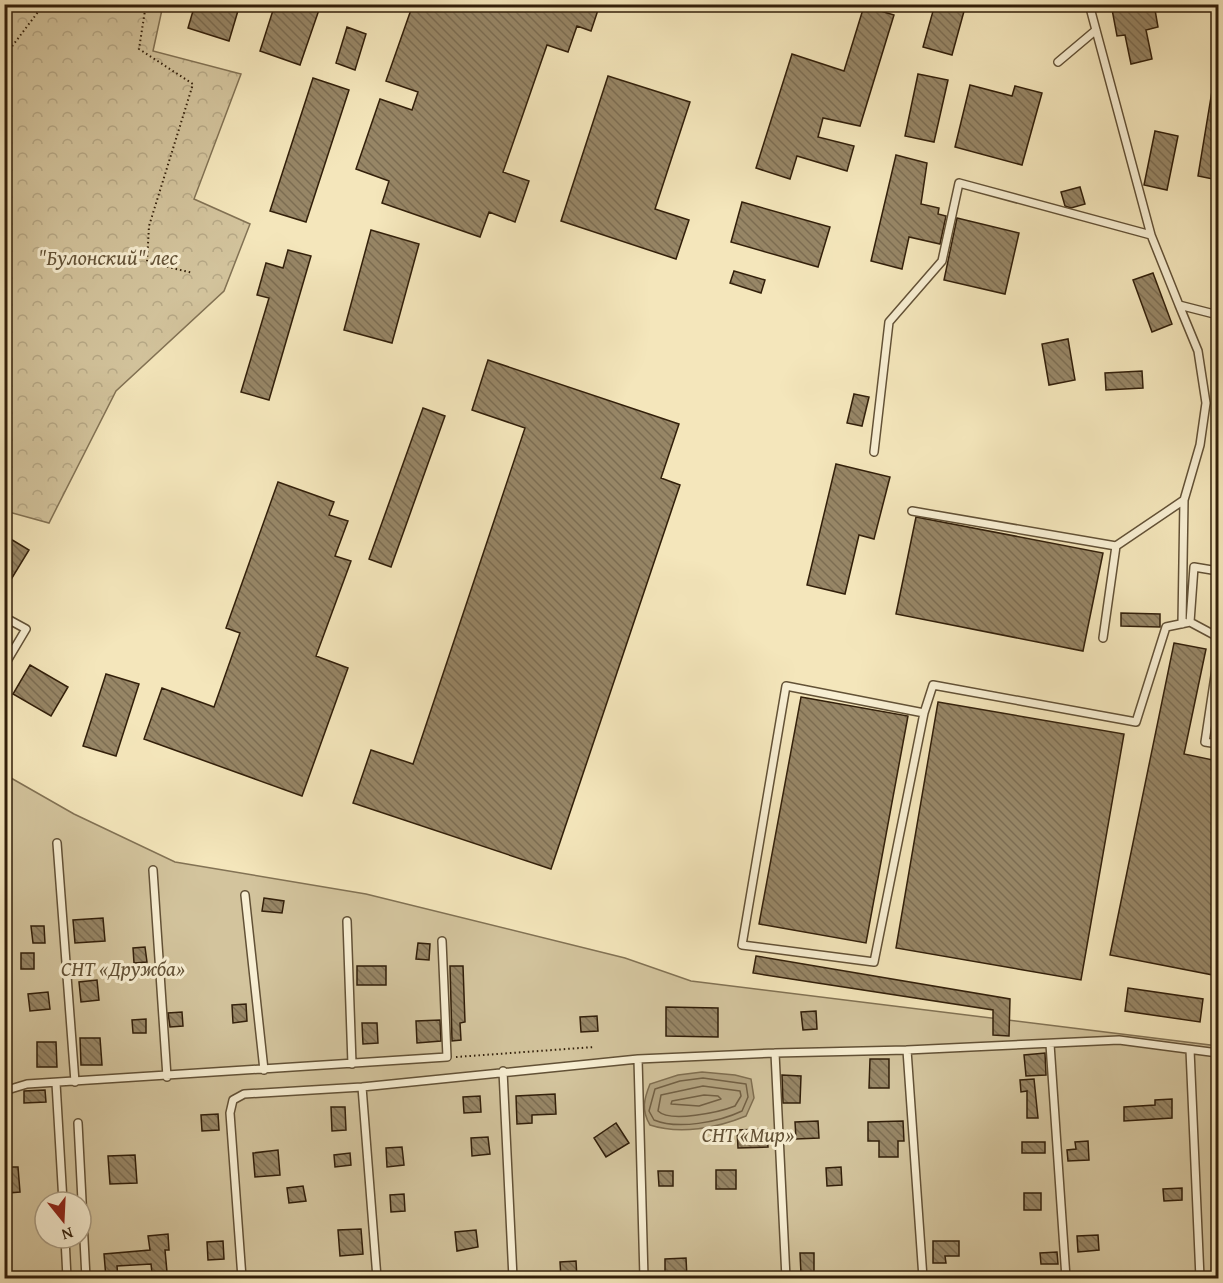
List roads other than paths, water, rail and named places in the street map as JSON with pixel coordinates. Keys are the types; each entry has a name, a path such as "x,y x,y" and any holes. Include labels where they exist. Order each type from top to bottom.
{"lane":[{"path":"1089,4 1151,235 1197,351 1206,403 1200,445 1184,500 1186,623"},
{"path":"1058,62 1096,30"},
{"path":"874,452 889,322 942,261 959,183 1151,235"},
{"path":"1179,304 1218,315"},
{"path":"912,511 1116,546 1184,500"},
{"path":"1102,638 1116,546"},
{"path":"1186,623 1194,567 1218,571"},
{"path":"4,617 26,629 4,666"},
{"path":"924,712 786,686 742,945 874,962 924,712 933,685 1136,722 1166,627 1186,623 1218,637"},
{"path":"1218,656 1205,742 1218,744"},
{"path":"57,843 75,1082"},
{"path":"153,870 167,1077"},
{"path":"245,895 264,1070"},
{"path":"346,921 352,1064"},
{"path":"4,1091 27,1084 167,1077 447,1057 442,941"},
{"path":"242,1278 230,1113 233,1100 244,1094 362,1086 638,1059 775,1053 907,1050 1119,1040 1218,1053"},
{"path":"1050,1044 1066,1278"},
{"path":"907,1050 923,1278"},
{"path":"1190,1050 1200,1278"},
{"path":"775,1053 786,1278"},
{"path":"638,1059 644,1278"},
{"path":"503,1071 513,1278"},
{"path":"56,1083 62,1190"},
{"path":"362,1086 376,1278"},
{"path":"78,1123 86,1278"},
{"path":"66,1250 68,1278"}],"water":[{"path":"702,1072 751,1079 754,1098 746,1116 698,1129 674,1130 650,1125 644,1104 650,1084 678,1075"}],"park label":[{"name":"\"Булонский\" лес","path":"108,257"},
{"name":"СНТ «Дружба»","path":"123,968"},
{"name":"СНТ «Мир»","path":"748,1134"}]}
